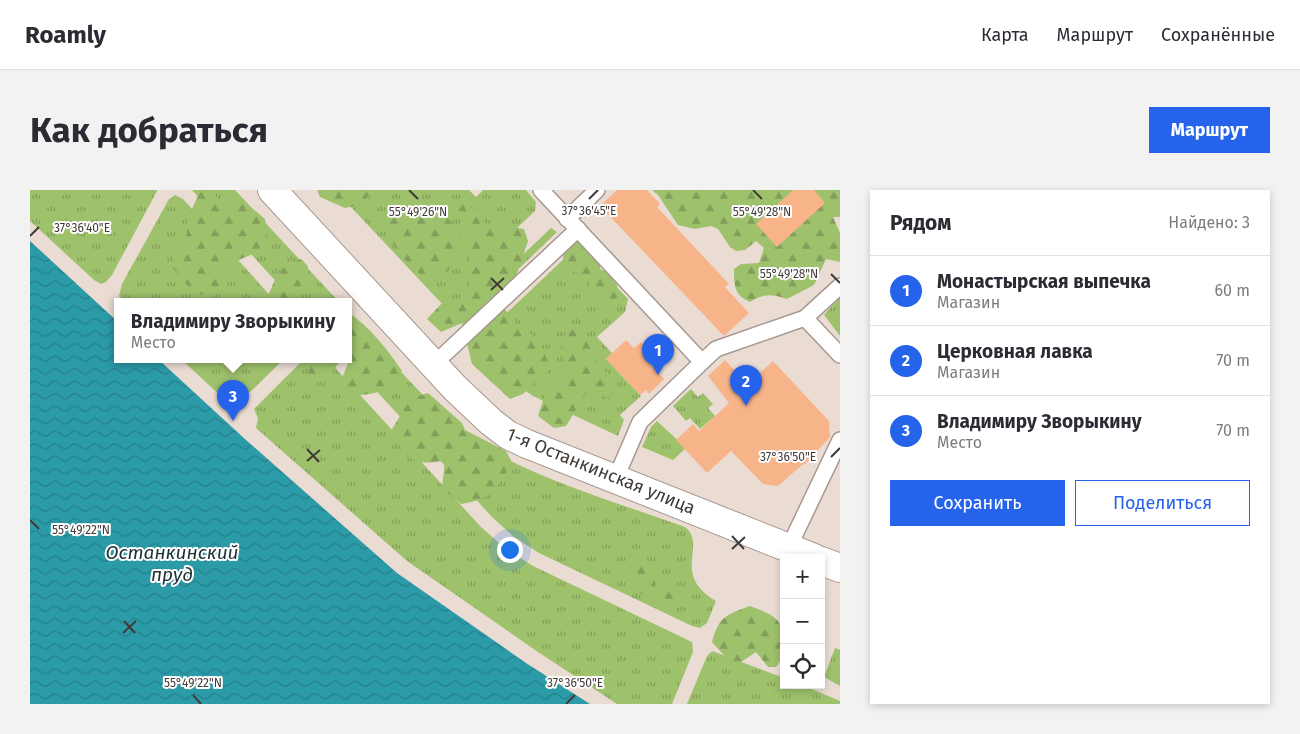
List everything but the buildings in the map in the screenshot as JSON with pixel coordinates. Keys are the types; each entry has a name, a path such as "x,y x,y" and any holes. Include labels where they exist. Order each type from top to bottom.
{"street":[{"name":"1-я Останкинская улица","path":"272,190 474,408 508,434 616,480 801,553"},
{"path":"825,562 840,568"}],"lane":[{"path":"541,190 702,362"},
{"path":"433,365 573,224 597,190"},
{"path":"616,480 640,422 716,349 805,318 840,286"},
{"path":"805,318 840,355"},
{"path":"801,553 840,440"}],"green space":[{"path":"30,190 157,191 112,275 106,282 101,284 94,280 30,221"},
{"path":"192,190 235,190 335,298 291,298"},
{"path":"317,190 372,190 363,204 345,208 320,197"},
{"path":"335,190 469,190 476,197 483,190 526,190 536,202 535,211 482,261 498,278 551,228 557,232 461,324"},
{"path":"652,190 840,190 840,217 833,217 840,233 840,262 826,259 814,285 787,299 768,295 750,302 741,296 736,289 734,269 741,264 759,263 764,248 756,241 745,250 736,251 730,247 718,229 711,226 695,229 678,225 658,195"},
{"path":"200,191 212,193 222,202 247,204 265,219 268,239 253,254 222,267 222,284 213,297 193,293 173,268 174,253 187,234 187,220"},
{"path":"175,195 183,199 272,298 120,298 122,284 169,199"},
{"path":"431,203 456,228 462,244 456,262 436,281 419,273 405,260 384,228 404,210 416,205"},
{"path":"463,203 478,211 484,223 524,229 528,241 505,309 514,321 528,331 539,343 550,369 523,394 510,399 472,364 462,323 441,332 427,319 443,302 463,301 470,285 471,267 469,250 466,232 458,209"},
{"path":"577,239 601,256 600,269 616,275 618,297 606,304 593,301 589,277 564,269 563,255"},
{"path":"568,255 586,255 628,299 625,312 597,337 612,353 606,359 641,396 620,415 624,420 618,436 533,396 520,387 477,341"},
{"path":"301,259 308,266 305,283 294,298 271,298 268,296 279,272"},
{"path":"840,297 840,336 824,315"},
{"path":"352,315 364,324 378,339 402,371 387,387 371,394 356,395 342,378 348,363 352,363"},
{"path":"352,316 417,389 436,408 476,441 497,454 542,475 589,494 685,527 691,534 693,542 692,570 695,581 702,591 716,601 707,623 700,628 692,626 539,553 514,537 492,517 351,363"},
{"path":"580,329 593,346 598,363 616,383 614,392 609,398 588,390 566,426 554,428 538,416 544,397 569,371 562,353 560,339 571,330"},
{"path":"185,363 280,363 242,400 234,397 225,400"},
{"path":"300,363 331,363 481,527 506,549 533,566 692,642 693,652 672,704 617,704 535,650 407,561 256,428 258,418 254,409"},
{"path":"304,363 339,363 326,380 309,374"},
{"path":"691,389 698,397 703,393 713,404 708,408 715,416 700,429 690,418 686,421 673,406"},
{"path":"428,393 462,423 465,430 506,451 512,462 493,491 480,499 461,504 442,488 445,460 426,462 412,458 401,448 391,431 410,399"},
{"path":"657,421 686,448 673,460 642,447 651,427"},
{"path":"631,565 643,565 653,575 656,587 675,593 682,602 673,608 640,593 625,576"},
{"path":"750,606 770,614 779,622 780,661 776,667 768,667 756,652 741,662 730,662 712,642 721,622 729,614"},
{"path":"835,648 840,650 840,686 825,678"},
{"path":"712,651 780,676 780,689 812,689 840,701 840,704 687,704 707,656"}],"water":[{"name":"Останкинский пруд","path":"30,241 114,318 114,363 162,363 246,440 397,573 526,663 590,704 30,704"}],"place":[{"name":"Монастырская выпечка","path":"658,375"},
{"name":"Церковная лавка","path":"746,406"},
{"name":"Владимиру Зворыкину","path":"233,421"}]}
